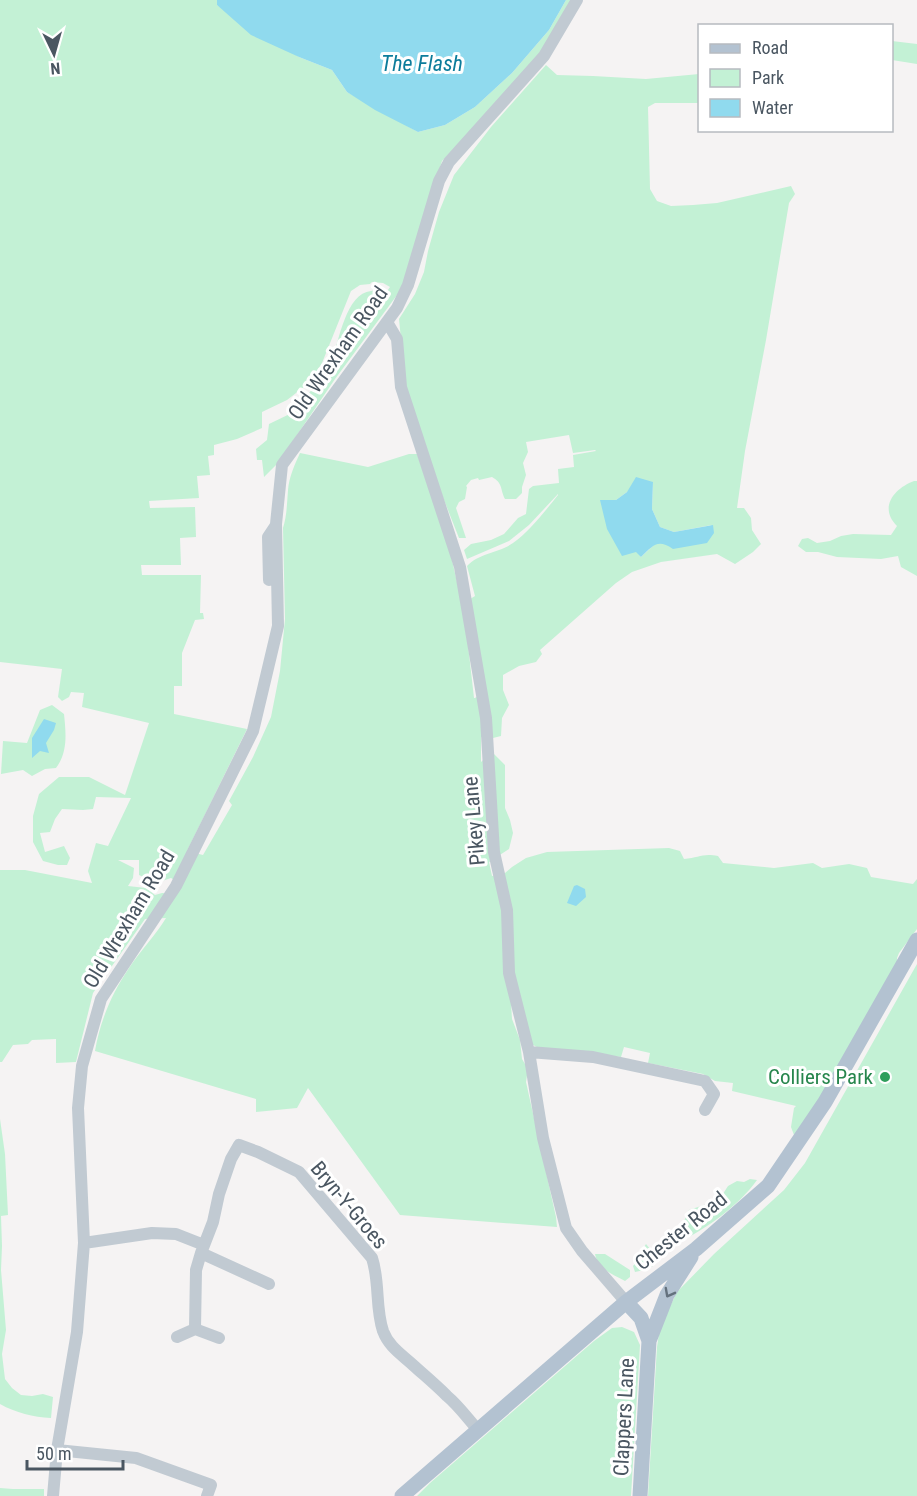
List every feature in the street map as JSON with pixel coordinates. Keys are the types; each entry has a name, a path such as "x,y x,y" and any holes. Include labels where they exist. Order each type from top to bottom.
{"main road":[{"name":"Chester Road","path":"402,1496 626,1302 696,1248 768,1186 825,1102 917,940"},
{"name":"Clappers Lane","path":"640,1496 650,1341 667,1295 696,1248"},
{"name":"Clappers Lane","path":"626,1302 641,1318 650,1341"}],"street":[{"name":"Old Wrexham Road","path":"53,1496 57,1449 77,1332 84,1243 78,1108 82,1066 101,999 176,886 253,731 278,626 276,524 282,465 397,308 408,285 439,181 449,162 544,56 578,0"},
{"name":"Pikey Lane","path":"387,322 397,339 401,387 460,567 486,717 494,852 507,910 509,973 529,1052 543,1138 566,1228 582,1251 626,1302"},
{"path":"529,1052 592,1057 705,1081 714,1094 705,1110"},
{"name":"Bryn-Y-Groes","path":"203,1249 213,1222 219,1194 238,1145 299,1172 372,1258 379,1312 383,1331 389,1343 450,1398 478,1430"},
{"path":"84,1243 152,1233 176,1234 269,1284"},
{"path":"195,1329 196,1270 203,1249"},
{"path":"177,1337 195,1329 219,1338"},
{"path":"57,1449 136,1458 211,1485 207,1496"}],"green space":[{"path":"0,0 217,0 217,5 299,57 332,70 347,92 418,132 445,125 475,107 512,73 549,30 566,0 574,0 541,54 442,161 403,287 335,379 278,463 264,477 262,460 257,460 256,449 267,440 269,424 298,410 298,404 322,378 332,360 345,319 355,300 371,291 385,294 390,287 383,283 372,282 360,285 351,291 322,363 309,383 287,400 262,412 262,428 237,439 214,445 214,455 208,456 210,475 197,476 199,498 149,501 150,508 195,507 196,537 180,538 181,565 141,565 142,575 201,575 200,613 203,613 204,619 195,620 182,653 182,686 174,686 174,714 247,729 187,851 203,855 232,805 229,801 271,717 280,671 285,619 283,528 292,471 300,453 368,467 409,454 417,454 449,547 462,604 475,596 467,566 477,558 507,546 519,538 558,494 529,525 509,541 467,559 464,550 471,544 491,540 504,534 518,518 526,514 529,489 533,486 559,483 558,469 574,467 573,455 596,451 573,453 569,435 526,442 528,452 523,463 526,475 522,493 516,499 505,499 496,479 492,477 471,480 466,486 465,499 459,502 456,508 466,538 459,538 418,434 406,390 399,319 415,294 424,272 439,212 454,175 491,127 546,65 557,75 646,79 698,74 698,103 655,103 648,107 650,189 657,201 671,206 717,203 791,186 795,194 789,203 737,508 744,508 751,518 752,530 761,544 735,564 717,554 661,562 632,572 616,583 540,650 542,654 536,662 519,666 503,675 503,690 509,705 502,718 501,736 481,737 481,762 493,753 505,765 505,808 513,833 509,849 489,862 492,876 505,873 526,858 547,852 669,848 680,851 684,859 713,855 718,856 723,863 774,868 813,863 822,868 849,864 867,868 871,877 913,884 917,879 917,929 899,953 897,968 815,1110 794,1135 791,1127 796,1106 732,1091 733,1083 715,1081 703,1074 648,1063 650,1053 624,1047 621,1057 539,1048 531,1044 511,1003 512,1019 520,1040 522,1059 528,1069 526,1082 557,1227 400,1215 308,1088 297,1108 256,1112 256,1099 95,1051 103,1018 117,987 166,918 145,919 93,993 76,1062 56,1063 56,1039 32,1040 28,1044 13,1045 0,1062 0,870 25,870 92,883 88,871 96,843 108,846 131,798 96,797 93,809 62,809 50,832 40,833 45,852 64,846 70,858 67,865 58,865 43,861 33,842 33,816 39,794 59,777 89,777 125,795 149,723 82,707 84,693 71,692 69,697 62,701 58,697 62,669 0,662","holes":["653,482 652,509 660,527 674,532 712,525 665,543 656,543 641,557 601,500 616,500 627,492","468,645 483,692 475,698 474,698","118,860 139,860 139,875 156,883 171,878 182,885 177,894 155,895 146,888 128,886 133,878 134,868"]},
{"path":"893,41 917,44 917,64 893,60"},
{"path":"917,481 917,576 901,567 898,556 881,559 837,557 818,552 806,552 798,546 802,539 808,538 817,543 853,534 891,535 897,526 889,512 891,499 901,488"},
{"path":"52,705 64,714 65,728 63,755 56,768 45,769 32,776 23,770 1,774 3,741 27,743 40,710"},
{"path":"917,964 917,1496 648,1496 657,1347 660,1327 677,1292 714,1254 784,1190 805,1163"},
{"path":"0,1119 5,1154 8,1215 1,1216 1,1270 6,1330 2,1354 5,1379 21,1395 43,1394 53,1397 51,1418 25,1414 0,1404"},
{"path":"750,1179 757,1180 733,1206 703,1229 683,1240 681,1228 689,1210 719,1200 728,1186 737,1181 744,1182"},
{"path":"646,1244 655,1256 653,1266 635,1272 633,1266 643,1258 643,1249"},
{"path":"595,1254 605,1254 630,1270 630,1277 625,1281 606,1270 599,1264"},
{"path":"622,1327 634,1332 640,1345 631,1496 417,1496 594,1341 612,1328"},
{"path":"0,1488 44,1489 44,1496 0,1496"}],"water":[{"name":"The Flash","path":"217,0 566,0 549,30 512,73 475,107 445,125 418,132 375,110 347,92 332,70 251,35 217,5"},
{"path":"636,477 653,482 652,509 660,527 674,532 713,525 714,533 707,543 673,549 659,544 641,557 636,552 622,556 607,529 600,500 616,500 627,492"},
{"path":"44,719 56,723 46,743 49,753 40,751 32,758 32,738"},
{"path":"574,886 585,889 586,897 576,906 567,903"}],"place":[{"name":"Colliers Park","path":"885,1077"}]}
